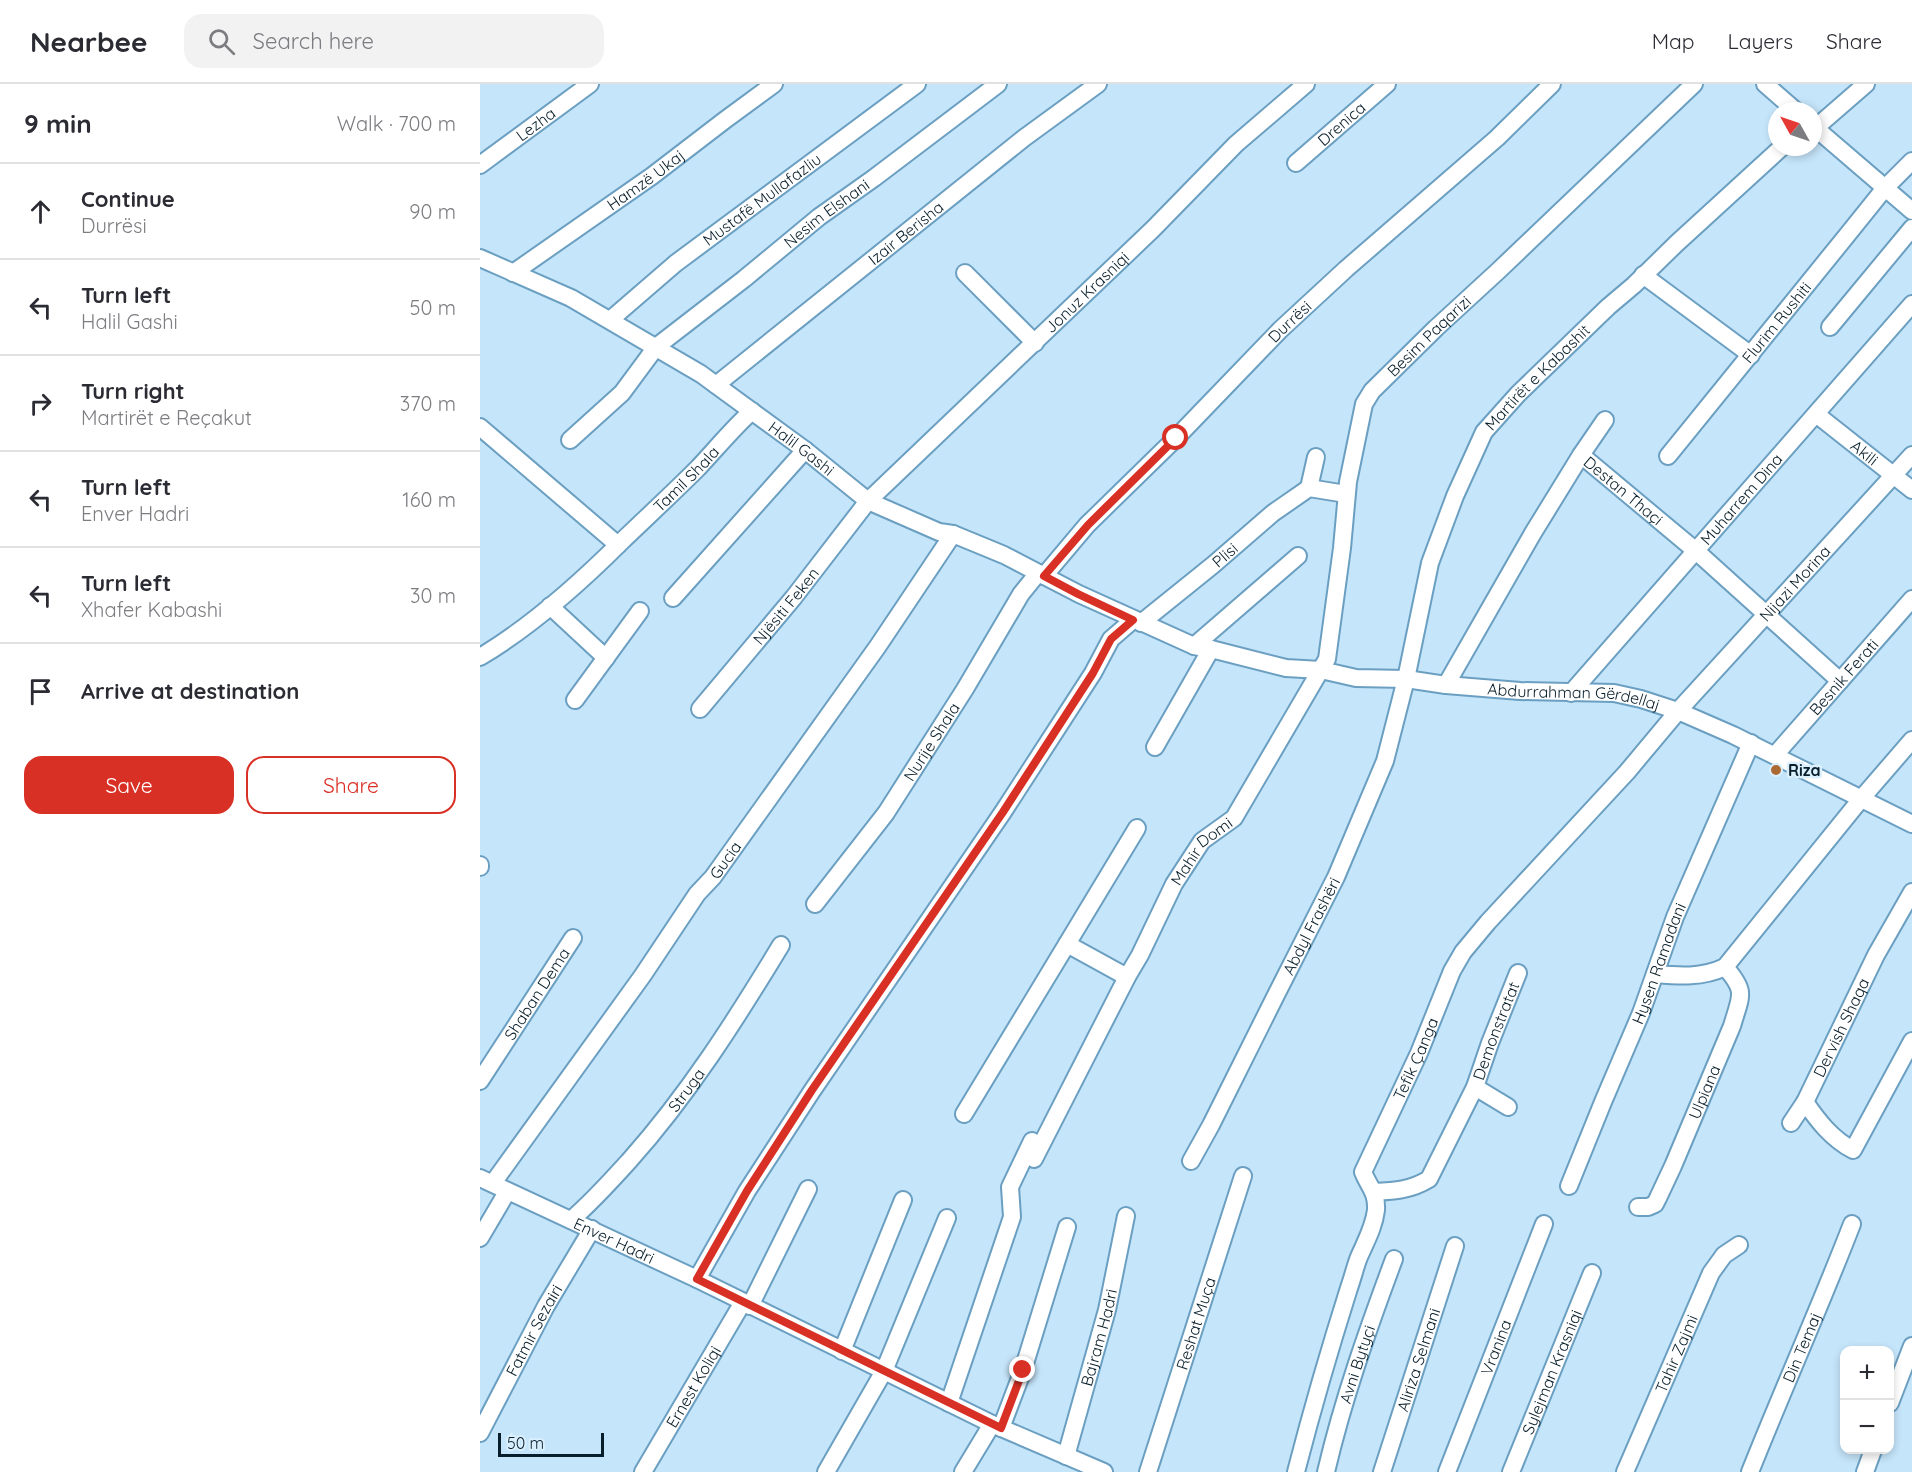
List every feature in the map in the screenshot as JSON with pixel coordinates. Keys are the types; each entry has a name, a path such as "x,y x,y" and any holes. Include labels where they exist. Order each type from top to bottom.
{"street":[{"name":"Lezha","path":"480,165 590,84"},
{"name":"Hamzë Ukaj","path":"513,273 652,176 774,84"},
{"name":"Mustafë Mullafazliu","path":"610,320 676,263 917,84"},
{"name":"Nesim Elshani","path":"570,440 622,393 656,347 819,218 998,84"},
{"name":"Izair Berisha","path":"716,385 1024,138 1098,84"},
{"name":"Jonuz Krasniqi","path":"868,501 1035,343 1236,144 1306,84"},
{"name":"Drenica","path":"1296,163 1387,84"},
{"name":"Durrësi","path":"1041,574 1280,330 1346,269 1497,138 1552,84"},
{"name":"Besim Paqarizi","path":"1321,670 1327,659 1342,548 1346,494 1364,404 1371,391 1694,84"},
{"path":"1822,121 1866,84"},
{"path":"1768,85 1786,102"},
{"path":"1822,135 1912,211"},
{"name":"Martirët e Kabashit","path":"1406,679 1430,563 1455,496 1484,432 1518,394 1608,307 1772,156"},
{"name":"Flurim Rushiti","path":"1668,456 1885,188 1912,161"},
{"path":"1830,327 1912,228"},
{"name":"Halil Gashi","path":"480,258 571,298 656,347 752,411 868,501 939,532 953,534 1004,555 1137,622"},
{"path":"966,273 1035,343"},
{"path":"1643,275 1751,356"},
{"name":"Muharrem Dina","path":"1571,693 1912,304"},
{"name":"Tamil Shala","path":"482,652 519,631 618,546 752,411"},
{"name":"Akili","path":"1816,414 1912,490"},
{"path":"1581,455 1605,420"},
{"path":"480,426 618,546"},
{"path":"673,598 805,450"},
{"name":"Destan Thaçi","path":"1446,685 1533,533 1581,455 1696,551 1840,681"},
{"name":"Nijazi Morina","path":"1678,711 1912,455"},
{"path":"1316,457 1309,488 1346,494"},
{"name":"Plisi","path":"697,1279 747,1191 812,1090 1003,812 1093,673 1111,639 1213,565 1273,513 1309,488"},
{"name":"Njësiti Feken","path":"700,709 794,597 868,501"},
{"name":"Gucia","path":"480,1238 493,1184 630,993 697,894 713,877 871,654 953,534"},
{"path":"1155,747 1202,647 1298,556"},
{"name":"Nurije Shala","path":"815,904 886,813 965,689 1021,594 1041,574"},
{"name":"Besnik Ferati","path":"1774,755 1912,599"},
{"path":"550,606 606,658"},
{"path":"575,700 640,610"},
{"name":"Abdurrahman Gërdellaj","path":"1137,622 1202,647 1287,668 1321,670 1356,678 1406,679 1520,691 1614,693 1641,699 1678,711 1750,743 1912,824"},
{"name":"Mahir Domi","path":"1034,1159 1140,955 1174,884 1202,841 1234,818 1321,670"},
{"name":"Abdyl Frashëri","path":"1191,1161 1336,877 1386,761 1406,679"},
{"name":"Tefik Çanga","path":"1296,1472 1311,1414 1358,1259 1374,1224 1376,1207 1374,1192 1363,1172 1419,1053 1452,971 1463,952 1488,922 1627,772 1678,711"},
{"path":"1655,974 1677,976 1705,974 1725,967 1861,799 1912,740"},
{"name":"Hysen Ramadani","path":"1569,1186 1641,1012 1675,917 1750,743"},
{"path":"964,1114 1137,828"},
{"name":"Dervish Shaqa","path":"1791,1123 1805,1102 1876,955 1912,892"},
{"name":"Shaban Dema","path":"480,1081 573,938"},
{"path":"1067,944 1127,977"},
{"name":"Struga","path":"571,1220 592,1202 646,1142 700,1073 781,945"},
{"name":"Ulpiana","path":"1638,1207 1655,1204 1732,1026 1740,987 1725,967"},
{"name":"Demonstratat","path":"1374,1192 1404,1191 1429,1179 1475,1087 1518,973"},
{"path":"1805,1102 1838,1142 1853,1150 1912,1041"},
{"path":"949,1403 1012,1218 1010,1187 1072,1060"},
{"name":"Demonstratat","path":"1475,1087 1508,1107"},
{"name":"Reshat Muça","path":"1148,1472 1243,1176"},
{"name":"Enver Hadri","path":"493,1184 697,1279 996,1426 1102,1472"},
{"path":"746,1304 808,1189"},
{"path":"842,1351 903,1200"},
{"name":"Bajram Hadri","path":"1066,1456 1107,1310 1126,1216"},
{"path":"826,1472 884,1371 947,1218"},
{"name":"Vranina","path":"1447,1472 1544,1224"},
{"name":"Din Temaj","path":"1750,1472 1773,1413 1826,1293 1852,1224"},
{"path":"963,1472 996,1426 1023,1370 1067,1227"},
{"name":"Fatmir Sezairi","path":"480,1433 546,1306 592,1229"},
{"name":"Tahir Zajmi","path":"1625,1472 1711,1273 1724,1255 1739,1245"},
{"name":"Aliriza Selmani","path":"1382,1472 1455,1246"},
{"name":"Avni Bytyçi","path":"1326,1472 1336,1428 1365,1336 1394,1259"},
{"name":"Sylejman Krasniqi","path":"1511,1472 1592,1273"},
{"name":"Ernest Koliqi","path":"643,1472 746,1304"},
{"path":"1891,1400 1912,1346"},
{"path":"1865,1472 1871,1454"}],"place":[{"name":"Riza","path":"1776,770"}],"route":[{"path":"1023,1370 1001,1428 697,1279 747,1191 812,1090 1003,812 1093,673 1111,639 1133,620 1044,576 1088,525 1176,438"}]}
